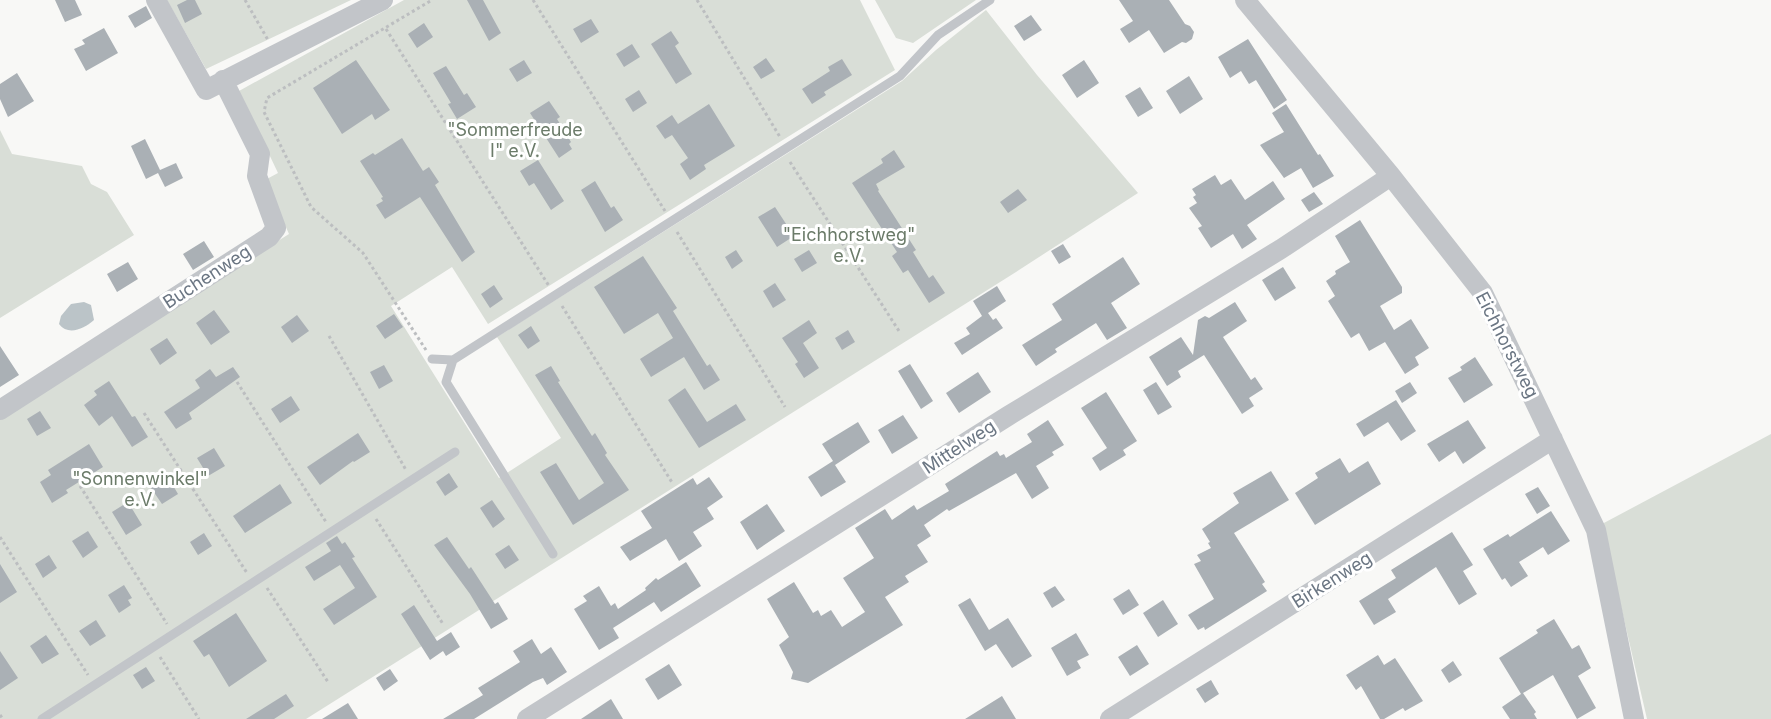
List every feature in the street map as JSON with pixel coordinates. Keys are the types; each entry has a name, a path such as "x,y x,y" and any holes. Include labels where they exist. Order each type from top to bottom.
{"street":[{"path":"156,0 206,90 383,0"},
{"name":"Eichhorstweg","path":"1245,0 1391,176 1483,293 1596,530 1634,719"},
{"name":"Buchenweg","path":"0,411 269,237 276,228 257,176 260,154 223,80"},
{"name":"Mittelweg","path":"527,719 1008,416 1281,249 1391,176"},
{"name":"Birkenweg","path":"1110,719 1553,439"}],"lane":[{"path":"432,359 453,360 900,76 938,35 990,0"},
{"path":"453,360 446,382 553,554"},
{"path":"42,719 455,452"}],"path":[{"path":"245,0 268,41"},
{"path":"432,0 267,98 264,112 310,207 363,253 432,359"},
{"path":"533,0 785,407"},
{"path":"697,0 781,139 788,159 899,331"},
{"path":"386,29 674,484"},
{"path":"329,336 412,481"},
{"path":"237,382 332,533"},
{"path":"144,413 328,682"},
{"path":"80,486 174,634"},
{"path":"369,509 443,624"},
{"path":"0,537 95,686"},
{"path":"154,647 199,719"},
{"path":"0,715 3,719"}],"green space":[{"path":"167,0 351,0 206,69"},
{"path":"404,0 860,0 895,70 488,324 452,267 391,306 499,478 561,438 497,337 902,81 986,10 1037,75 1138,193 306,719 0,719 0,417 289,234 265,180 278,173 239,91"},
{"path":"875,0 976,0 913,43 896,38"},
{"path":"0,130 12,154 82,166 91,184 107,192 134,235 0,318"},
{"path":"1771,434 1771,719 1647,719 1602,524"}],"shaded area":[{"path":"84,302 91,305 94,320 76,330 63,328 59,324 61,316 71,304"}],"building":[{"path":"55,0 75,0 82,15 65,22"},
{"path":"187,0 195,0 202,14 185,23 177,5"},
{"path":"467,0 483,0 501,33 489,41"},
{"path":"1119,0 1169,0 1185,24 1190,26 1194,32 1192,39 1164,53 1149,30 1129,43 1120,29 1133,21"},
{"path":"146,6 152,18 135,28 128,16"},
{"path":"1031,15 1042,30 1024,41 1014,26"},
{"path":"591,19 599,32 581,43 573,29"},
{"path":"424,23 433,37 417,48 408,34"},
{"path":"104,28 118,53 86,71 74,49 85,44 82,40"},
{"path":"671,31 679,43 675,46 692,74 676,84 651,44"},
{"path":"1248,39 1287,100 1274,109 1256,80 1249,84 1241,71 1230,78 1218,57"},
{"path":"632,44 640,57 624,67 616,54"},
{"path":"766,58 775,71 761,79 753,67"},
{"path":"842,59 852,75 824,92 826,95 812,104 802,89 830,71 828,67"},
{"path":"356,60 390,110 375,120 372,114 342,134 313,88"},
{"path":"524,60 532,73 517,82 509,69"},
{"path":"1084,60 1099,83 1077,98 1062,75"},
{"path":"446,66 464,95 467,93 476,107 457,119 448,104 451,103 433,73"},
{"path":"17,73 34,101 8,117 0,99 0,84"},
{"path":"1189,76 1203,99 1180,114 1166,91"},
{"path":"1140,87 1153,108 1138,117 1125,96"},
{"path":"639,90 647,103 633,112 625,99"},
{"path":"549,101 560,117 557,119 571,142 569,144 572,149 559,158 530,113"},
{"path":"709,104 735,146 704,165 706,169 690,180 680,164 688,158 672,135 665,139 656,126 672,115 678,124"},
{"path":"1286,104 1334,176 1313,188 1301,168 1284,178 1260,145 1284,132 1272,113"},
{"path":"402,138 423,171 429,167 439,182 435,185 475,252 462,262 420,197 385,219 376,205 383,201 381,198 383,197 360,161 373,153 375,155"},
{"path":"145,139 160,170 176,163 183,178 165,187 158,173 146,179 131,146"},
{"path":"894,150 905,167 876,184 878,191 916,250 913,252 929,278 933,275 945,293 929,303 908,270 903,273 892,256 897,252 852,183 883,163 881,159"},
{"path":"538,160 564,201 551,210 534,183 529,186 520,171"},
{"path":"1215,175 1221,185 1231,179 1245,200 1273,181 1285,199 1247,225 1257,239 1242,249 1233,234 1211,248 1198,228 1202,226 1189,208 1197,203 1192,189"},
{"path":"595,181 611,208 614,206 623,220 605,232 581,190"},
{"path":"1018,189 1027,200 1008,213 1000,202"},
{"path":"1314,192 1323,204 1309,212 1301,200"},
{"path":"775,207 794,236 777,247 758,217"},
{"path":"1360,220 1402,287 1402,293 1380,306 1394,330 1411,319 1429,348 1415,357 1419,365 1405,374 1385,342 1369,351 1359,333 1351,338 1328,301 1335,296 1326,281 1336,274 1335,271 1350,262 1335,236"},
{"path":"204,241 214,257 193,270 183,254"},
{"path":"1063,244 1071,257 1059,264 1051,251"},
{"path":"736,250 743,261 732,269 725,257"},
{"path":"809,250 817,263 802,272 794,259"},
{"path":"643,256 677,308 673,311 707,366 710,364 720,380 704,390 684,357 651,377 640,359 673,338 658,313 624,334 594,287"},
{"path":"1123,257 1140,284 1111,303 1127,328 1107,340 1096,323 1055,349 1057,352 1036,366 1022,345 1062,320 1052,304"},
{"path":"128,262 138,279 117,292 107,274"},
{"path":"1283,267 1296,288 1275,301 1262,280"},
{"path":"775,283 786,300 773,308 763,291"},
{"path":"494,285 503,299 490,308 481,294"},
{"path":"997,286 1006,301 988,313 993,320 996,318 1003,328 962,355 954,343 970,334 966,328 982,316 973,301"},
{"path":"1235,302 1247,321 1223,337 1251,380 1255,377 1263,389 1249,398 1254,406 1242,414 1204,355 1178,371 1181,377 1167,386 1149,357 1181,337 1193,355 1198,320 1205,316 1209,318"},
{"path":"214,310 230,332 211,345 196,323"},
{"path":"394,314 403,327 385,339 376,326"},
{"path":"297,315 309,331 292,343 281,327"},
{"path":"809,320 817,333 803,343 819,368 804,378 795,364 798,362 782,338"},
{"path":"531,326 540,341 528,349 518,335"},
{"path":"848,330 855,342 842,350 835,338"},
{"path":"167,338 177,353 160,365 150,349"},
{"path":"0,346 19,375 0,387"},
{"path":"1475,357 1493,385 1464,403 1448,378 1462,370 1460,367"},
{"path":"910,364 933,401 921,409 898,371"},
{"path":"384,365 393,381 379,389 370,372"},
{"path":"551,366 560,381 558,382 592,436 595,433 607,453 605,455 629,490 573,525 540,472 556,463 579,500 604,483 535,375"},
{"path":"233,367 240,377 189,413 192,419 176,429 164,412 200,388 195,380 210,369 216,377"},
{"path":"978,372 991,392 959,413 946,393"},
{"path":"109,381 148,437 132,447 112,416 99,426 84,405 97,395 94,391"},
{"path":"1156,382 1172,407 1158,415 1143,390"},
{"path":"1410,382 1417,393 1402,403 1395,391"},
{"path":"685,388 707,422 736,404 746,420 699,448 668,400"},
{"path":"1106,392 1137,441 1123,450 1126,455 1100,471 1092,458 1107,448 1081,408"},
{"path":"291,396 300,410 280,423 271,409"},
{"path":"1396,400 1416,431 1401,441 1388,422 1364,437 1356,424"},
{"path":"40,411 51,428 37,436 27,419"},
{"path":"903,415 918,438 892,454 878,430"},
{"path":"1048,420 1064,445 1052,452 1054,455 1036,466 1049,488 1032,499 1016,473 949,511 947,509 924,525 931,536 917,545 928,562 905,576 909,582 885,597 903,625 808,683 791,679 793,672 779,645 789,637 767,599 794,582 813,613 818,610 821,616 831,610 842,627 865,612 843,578 874,558 855,528 885,509 892,520 914,505 917,510 949,491 945,484 997,451 1000,456 1004,454 1006,458 1032,442 1027,434"},
{"path":"1468,420 1486,448 1463,464 1455,451 1439,462 1427,444"},
{"path":"858,422 870,442 835,465 846,482 821,497 808,477 833,461 822,444"},
{"path":"358,433 370,452 353,461 320,485 307,467"},
{"path":"89,444 103,467 66,490 68,493 52,503 40,482 51,475 48,470"},
{"path":"214,448 225,466 208,476 197,458"},
{"path":"1340,458 1349,473 1368,461 1381,484 1315,525 1295,493 1318,478 1315,473"},
{"path":"1271,471 1289,500 1234,533 1265,582 1262,584 1267,591 1205,630 1204,627 1198,630 1188,615 1214,599 1194,564 1201,561 1197,555 1211,548 1202,529 1239,503 1233,493"},
{"path":"449,473 458,487 445,496 436,482"},
{"path":"168,477 178,494 162,504 151,488"},
{"path":"709,477 723,497 707,508 714,519 693,532 702,546 679,561 666,539 630,561 620,547 652,528 641,511 693,478 697,485"},
{"path":"280,484 292,503 245,533 233,516"},
{"path":"1538,487 1550,506 1537,514 1525,494"},
{"path":"492,500 505,519 493,528 480,508"},
{"path":"128,502 142,525 126,535 112,512"},
{"path":"767,504 785,531 757,550 740,522"},
{"path":"1551,511 1570,541 1548,555 1543,547 1519,562 1528,576 1511,587 1505,578 1502,580 1483,549 1508,534 1510,537"},
{"path":"88,531 98,547 83,558 72,541"},
{"path":"1452,532 1473,565 1463,571 1477,594 1459,605 1436,567 1388,599 1396,612 1374,625 1359,601 1396,578 1391,570"},
{"path":"204,533 212,546 198,555 190,542"},
{"path":"337,536 342,544 345,542 355,557 352,558 377,597 334,625 323,609 355,588 340,565 314,581 305,567 331,551 326,543"},
{"path":"447,537 469,569 471,567 495,604 498,602 508,619 491,629 470,594 434,545"},
{"path":"509,545 519,560 505,569 495,554"},
{"path":"49,555 57,568 43,578 35,564"},
{"path":"686,562 701,586 661,612 654,602 613,628 619,638 599,650 574,609 587,601 583,596 599,586 611,606 615,603 618,609 646,590 645,588 656,578 658,580"},
{"path":"0,564 17,592 0,603"},
{"path":"124,585 132,598 128,600 131,605 119,613 108,595"},
{"path":"1055,586 1065,600 1052,608 1043,593"},
{"path":"1129,589 1139,605 1123,615 1113,599"},
{"path":"970,598 989,630 1008,618 1032,656 1012,668 996,644 985,651 958,605"},
{"path":"1163,600 1178,624 1158,637 1143,613"},
{"path":"414,605 437,641 451,632 460,647 446,656 443,651 430,660 401,614"},
{"path":"236,613 267,661 229,687 209,654 204,657 193,641"},
{"path":"1554,619 1572,649 1579,645 1591,668 1578,676 1596,708 1577,719 1553,675 1523,693 1536,712 1534,714 1537,719 1510,719 1502,707 1521,694 1499,658 1538,633 1536,630"},
{"path":"96,620 106,636 90,646 79,631"},
{"path":"1076,633 1089,655 1077,661 1081,668 1067,676 1051,648"},
{"path":"46,635 59,654 42,664 30,646"},
{"path":"532,639 541,654 551,647 567,672 547,685 543,678 533,682 474,719 443,719 483,695 478,688 520,662 513,651"},
{"path":"1137,645 1149,664 1130,676 1118,657"},
{"path":"0,651 18,678 0,690"},
{"path":"1378,655 1384,665 1395,658 1423,701 1405,711 1403,708 1380,719 1361,686 1356,690 1346,675"},
{"path":"1453,661 1462,675 1449,683 1441,670"},
{"path":"669,664 682,685 658,700 645,679"},
{"path":"146,667 155,681 142,689 133,675"},
{"path":"390,669 398,681 384,691 376,678"},
{"path":"1211,680 1219,694 1205,703 1196,689"},
{"path":"286,694 294,706 274,719 246,719"},
{"path":"1002,696 1016,719 965,719"},
{"path":"611,699 623,719 581,719"},
{"path":"348,703 358,719 322,719"}],"park label":[{"name":"\"Sommerfreude I\" e.V.","path":"515,140"},
{"name":"\"Eichhorstweg\" e.V.","path":"849,245"},
{"name":"\"Sonnenwinkel\" e.V.","path":"140,489"}]}
